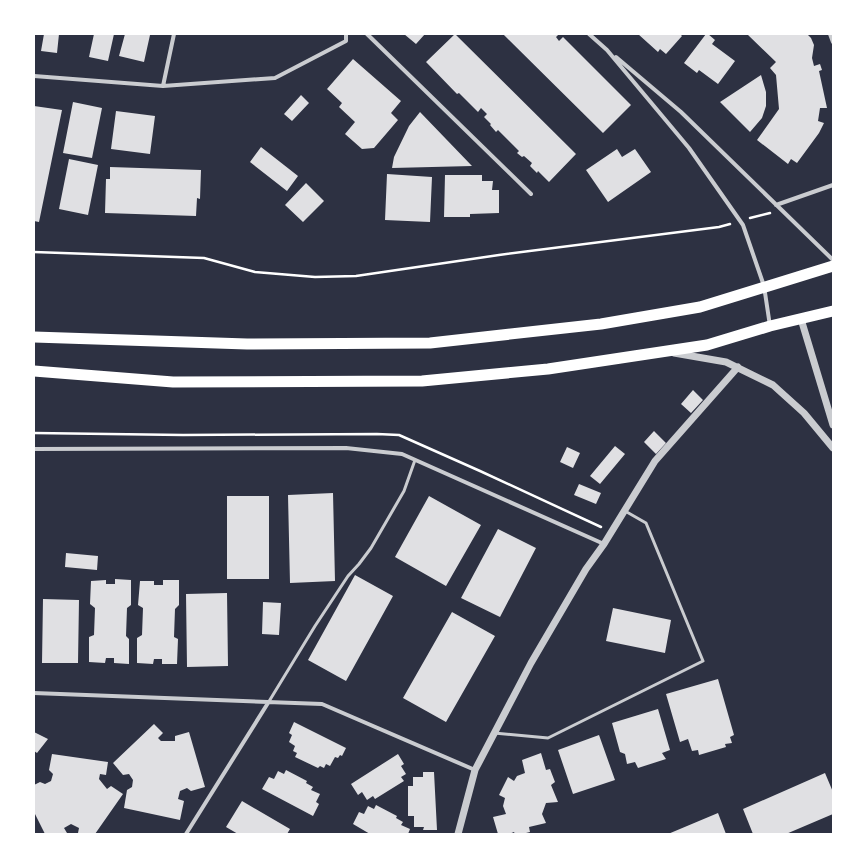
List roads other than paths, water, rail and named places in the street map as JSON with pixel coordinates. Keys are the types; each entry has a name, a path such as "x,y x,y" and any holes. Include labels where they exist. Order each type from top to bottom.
{"highway":[{"path":"34,337 247,344 430,343 601,324 700,307 764,286 833,266"},
{"path":"34,371 173,382 422,381 548,369 707,345 770,326 833,310"}],"street":[{"path":"163,86 174,34"},
{"path":"34,76 163,86 275,78 346,41 346,34"},
{"path":"367,34 531,194"},
{"path":"589,34 681,112 833,260"},
{"path":"830,34 833,42"},
{"path":"607,50 689,148 743,225 764,286 770,326"},
{"path":"776,205 833,185"},
{"path":"800,319 833,425"},
{"path":"664,352 693,355 726,362 773,385 804,413 833,448"},
{"path":"458,834 475,770 531,663 586,569 604,544 655,461 738,367"},
{"path":"34,449 346,448 402,454 604,544"},
{"path":"34,693 322,704 475,770"},
{"path":"186,834 268,703"}],"lane":[{"path":"268,703 315,626 348,576 371,548 404,491 415,460"},
{"path":"494,733 548,738 703,661 646,523 624,510"}]}
